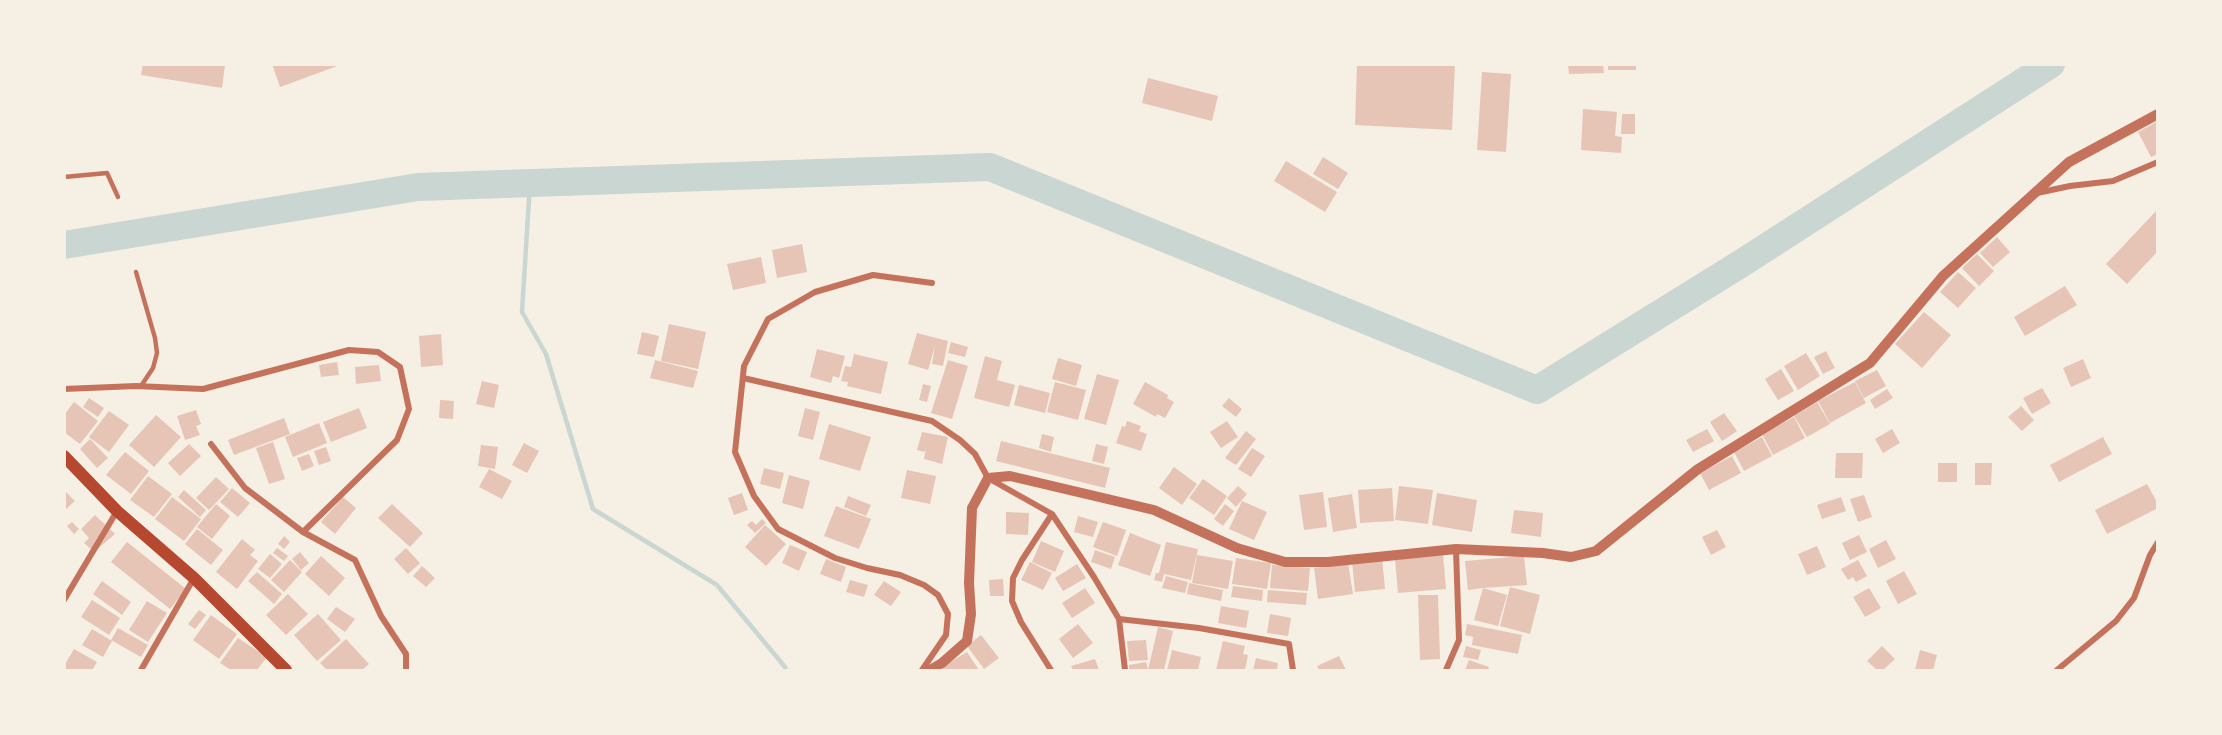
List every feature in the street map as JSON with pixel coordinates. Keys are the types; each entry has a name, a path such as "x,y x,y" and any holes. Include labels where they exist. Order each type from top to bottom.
{"main road":[{"path":"64,456 117,511 194,578 274,662 286,670"}],"street":[{"path":"988,478 1010,476 1154,510 1237,548 1285,562 1328,562 1456,549 1543,553 1571,557 1596,551 1698,469 1870,363 1943,276 2068,162 2157,114"},
{"path":"2033,194 2070,186 2113,181 2157,162"},
{"path":"922,670 946,635 948,614 938,594 900,575 835,558 778,529 754,496 735,452 744,366 768,319 815,292 873,275 932,283"},
{"path":"64,389 141,386 203,389 349,350 378,352 400,367 409,410 396,440 303,532"},
{"path":"743,378 932,422 960,440 975,454 988,478 1052,514 1094,576 1119,619 1125,670"},
{"path":"211,444 245,488 303,532 355,560 381,616 406,654 406,670"},
{"path":"930,670 942,663 967,641 971,614 969,583 972,508 988,478"},
{"path":"64,600 117,511"},
{"path":"1051,670 1021,622 1012,601 1013,578 1052,514"},
{"path":"2057,670 2116,621 2134,598 2157,542"},
{"path":"1446,670 1459,640 1456,549"},
{"path":"141,670 194,578"},
{"path":"1119,619 1199,628 1289,644 1293,670"}],"lane":[{"path":"64,177 107,173 118,197"},
{"path":"136,272 155,338 157,353 153,368 141,386"}],"building":[{"path":"143,64 222,64 225,65 222,88 141,75"},
{"path":"272,64 340,64 340,65 280,87"},
{"path":"1357,64 1455,64 1452,130 1355,125"},
{"path":"1568,64 1603,64 1604,73 1569,74"},
{"path":"1608,64 1636,64 1636,70 1608,70"},
{"path":"1482,72 1511,74 1506,152 1477,150"},
{"path":"1148,78 1218,96 1212,121 1142,103"},
{"path":"1583,109 1617,112 1615,136 1622,137 1621,153 1581,150"},
{"path":"1622,114 1635,114 1635,134 1621,134"},
{"path":"2158,121 2158,154 2151,157 2138,132"},
{"path":"1323,157 1348,173 1338,189 1313,174"},
{"path":"1286,161 1337,192 1325,212 1274,181"},
{"path":"2158,209 2158,251 2127,284 2106,264"},
{"path":"1997,237 2010,252 1993,267 1980,253"},
{"path":"802,244 807,272 777,278 772,250"},
{"path":"1977,254 1994,271 1979,286 1962,268"},
{"path":"761,257 766,283 733,290 727,264"},
{"path":"1958,272 1976,288 1958,308 1940,292"},
{"path":"2065,286 2077,305 2025,336 2014,317"},
{"path":"1924,312 1951,335 1922,368 1895,344"},
{"path":"669,324 706,332 698,369 661,361"},
{"path":"642,332 659,336 654,357 637,354"},
{"path":"917,333 948,341 943,366 932,364 935,346 928,370 908,364"},
{"path":"441,334 443,365 421,367 419,336"},
{"path":"951,342 968,347 965,357 948,353"},
{"path":"817,349 845,356 839,378 833,376 831,383 810,377"},
{"path":"1826,351 1835,368 1823,374 1814,357"},
{"path":"1806,353 1820,376 1798,390 1784,366"},
{"path":"854,354 888,362 881,394 847,386 848,382 841,381 845,366 851,367"},
{"path":"985,356 1002,361 997,380 1015,385 1009,407 974,398"},
{"path":"1058,358 1082,365 1076,386 1052,379"},
{"path":"2083,359 2091,378 2071,387 2063,368"},
{"path":"655,360 698,371 693,388 650,378"},
{"path":"948,360 968,366 952,419 931,413"},
{"path":"337,362 339,375 321,377 319,365"},
{"path":"379,365 381,381 356,384 355,367"},
{"path":"1781,369 1794,391 1778,400 1765,379"},
{"path":"1877,370 1886,386 1864,398 1855,381"},
{"path":"1097,374 1119,380 1106,425 1084,419"},
{"path":"482,381 499,385 494,408 476,404"},
{"path":"1055,382 1086,390 1078,420 1047,412"},
{"path":"1145,382 1168,395 1167,398 1174,402 1165,418 1157,414 1156,417 1133,404"},
{"path":"1855,382 1866,403 1830,423 1818,401"},
{"path":"923,384 931,386 927,402 919,400"},
{"path":"1019,385 1050,393 1045,413 1014,405"},
{"path":"2042,388 2051,403 2032,414 2023,398"},
{"path":"1887,389 1893,398 1875,409 1870,400"},
{"path":"89,398 104,408 98,417 83,407"},
{"path":"1229,398 1242,409 1236,417 1222,406"},
{"path":"440,400 454,401 453,419 439,418"},
{"path":"74,402 98,421 80,444 64,432 64,415"},
{"path":"1817,402 1830,424 1807,437 1794,416"},
{"path":"2021,406 2034,420 2022,431 2008,417"},
{"path":"359,408 367,428 331,442 323,422"},
{"path":"805,408 820,412 813,440 798,436"},
{"path":"196,410 201,424 196,426 200,435 185,440 177,416"},
{"path":"109,411 129,425 109,452 89,437"},
{"path":"1724,413 1737,431 1722,441 1710,422"},
{"path":"156,415 181,437 154,467 129,445"},
{"path":"1794,417 1805,438 1773,455 1762,434"},
{"path":"284,418 290,434 234,455 228,440"},
{"path":"1127,421 1141,426 1139,431 1147,434 1141,451 1116,443 1122,426 1125,427"},
{"path":"1227,421 1238,437 1221,448 1210,432"},
{"path":"319,423 327,443 293,457 285,437"},
{"path":"829,424 871,437 860,471 819,459"},
{"path":"1707,429 1714,441 1693,452 1686,440"},
{"path":"1892,429 1900,443 1883,453 1875,439"},
{"path":"1246,431 1256,439 1236,465 1225,458"},
{"path":"922,432 948,437 942,464 924,459 927,444 925,452 917,450"},
{"path":"1042,434 1054,437 1051,452 1039,448"},
{"path":"1762,437 1772,456 1744,471 1734,452"},
{"path":"2103,437 2112,454 2059,482 2050,465"},
{"path":"90,439 108,458 97,468 80,449"},
{"path":"1001,441 1110,468 1105,488 996,461"},
{"path":"273,442 285,479 269,484 256,448"},
{"path":"524,443 539,451 527,473 512,465"},
{"path":"189,444 201,456 180,476 168,463"},
{"path":"1096,444 1108,447 1104,464 1092,461"},
{"path":"481,445 498,447 495,469 478,466"},
{"path":"326,447 331,461 319,465 314,451"},
{"path":"1252,448 1265,456 1251,477 1238,469"},
{"path":"125,452 149,471 131,494 106,475"},
{"path":"1836,453 1863,453 1862,478 1835,478"},
{"path":"309,454 314,466 302,471 297,458"},
{"path":"1732,456 1741,473 1709,490 1700,473"},
{"path":"1938,463 1957,463 1957,482 1938,482"},
{"path":"1975,463 1992,463 1991,485 1975,485"},
{"path":"1174,467 1197,484 1182,505 1159,488"},
{"path":"764,468 784,473 780,489 760,484"},
{"path":"489,469 512,481 502,499 479,487"},
{"path":"907,470 936,476 930,504 901,498"},
{"path":"789,475 810,481 803,509 782,503"},
{"path":"148,476 172,494 154,517 130,500"},
{"path":"216,477 229,489 209,510 196,498"},
{"path":"1203,479 1227,496 1214,515 1189,498"},
{"path":"2147,484 2158,508 2107,534 2095,510"},
{"path":"1238,486 1247,494 1236,507 1227,498"},
{"path":"1399,486 1433,490 1428,524 1395,520"},
{"path":"232,488 250,503 238,517 220,502"},
{"path":"1392,488 1394,521 1360,523 1358,490"},
{"path":"64,490 75,501 64,511"},
{"path":"184,490 206,510 200,517 178,497"},
{"path":"1323,492 1327,527 1304,530 1299,495"},
{"path":"742,493 748,510 734,515 728,498"},
{"path":"1437,493 1477,500 1472,532 1432,525"},
{"path":"1352,494 1357,528 1333,532 1328,498"},
{"path":"1864,495 1872,517 1858,522 1850,499"},
{"path":"848,496 871,505 866,516 844,507"},
{"path":"172,497 201,519 184,541 155,519"},
{"path":"343,497 356,508 335,534 321,522"},
{"path":"1841,497 1846,511 1822,519 1817,505"},
{"path":"1242,501 1267,512 1254,540 1229,529"},
{"path":"216,504 230,516 212,539 197,527"},
{"path":"392,504 423,533 410,547 378,518"},
{"path":"1225,504 1234,511 1223,526 1214,519"},
{"path":"836,506 871,519 859,549 824,536"},
{"path":"1514,510 1543,513 1541,537 1511,533"},
{"path":"1006,512 1029,513 1028,535 1006,534"},
{"path":"95,515 115,534 94,552 84,543 89,538 81,529"},
{"path":"1078,516 1098,522 1093,537 1074,532"},
{"path":"762,519 766,523 755,533 747,525 752,521 756,525"},
{"path":"72,522 79,529 74,534 67,526"},
{"path":"1103,522 1126,530 1117,556 1093,547"},
{"path":"765,525 786,544 766,566 745,547"},
{"path":"197,529 223,550 211,565 185,544"},
{"path":"1717,530 1726,547 1711,555 1702,537"},
{"path":"1130,533 1161,545 1150,576 1118,565"},
{"path":"1859,535 1867,552 1850,560 1842,543"},
{"path":"284,536 290,542 284,549 278,544"},
{"path":"242,539 255,550 250,555 258,561 237,589 216,572"},
{"path":"1886,540 1896,559 1878,568 1869,549"},
{"path":"1041,541 1064,551 1055,572 1032,562"},
{"path":"127,542 186,589 170,609 111,562"},
{"path":"1166,542 1198,549 1191,580 1164,574 1162,582 1154,580 1156,573 1159,573"},
{"path":"790,545 807,552 799,571 782,563"},
{"path":"1817,546 1826,567 1807,575 1798,554"},
{"path":"277,548 288,556 284,561 273,553"},
{"path":"406,548 420,563 408,574 394,559"},
{"path":"1095,550 1115,557 1111,569 1091,562"},
{"path":"300,552 309,563 301,570 292,559"},
{"path":"270,554 282,564 270,578 258,569"},
{"path":"1197,555 1233,561 1228,589 1192,583"},
{"path":"1443,555 1446,589 1398,593 1395,559"},
{"path":"321,556 345,578 329,596 305,574"},
{"path":"1524,556 1527,585 1468,590 1465,561"},
{"path":"1236,558 1271,563 1267,589 1232,584"},
{"path":"1382,558 1385,589 1355,592 1352,562"},
{"path":"826,559 846,567 841,582 820,574"},
{"path":"290,560 302,572 284,592 271,580"},
{"path":"1858,560 1867,576 1856,582 1853,577 1848,580 1841,569"},
{"path":"1030,562 1052,573 1043,590 1021,580"},
{"path":"1348,563 1353,594 1318,599 1314,568"},
{"path":"1077,564 1086,578 1063,591 1055,578"},
{"path":"1272,565 1310,568 1308,591 1270,588"},
{"path":"422,566 435,578 426,587 413,576"},
{"path":"1904,571 1917,594 1898,604 1886,581"},
{"path":"257,572 282,594 274,604 248,581"},
{"path":"1166,576 1188,582 1185,593 1162,588"},
{"path":"1003,579 1004,596 990,596 989,580"},
{"path":"850,580 868,585 864,597 846,592"},
{"path":"102,581 131,602 122,615 93,594"},
{"path":"884,581 901,592 891,606 874,595"},
{"path":"1189,583 1223,590 1221,601 1187,594"},
{"path":"1233,586 1263,590 1262,601 1231,597"},
{"path":"1510,587 1540,595 1530,634 1500,626"},
{"path":"1085,588 1095,603 1072,618 1062,603"},
{"path":"1483,588 1507,595 1498,626 1474,620"},
{"path":"1869,588 1881,608 1865,617 1853,597"},
{"path":"1268,590 1307,593 1306,605 1267,602"},
{"path":"288,594 308,614 286,635 266,615"},
{"path":"1418,595 1438,595 1440,659 1420,660"},
{"path":"92,600 120,618 109,635 81,617"},
{"path":"147,601 167,613 148,642 129,630"},
{"path":"1221,606 1249,611 1246,628 1218,623"},
{"path":"336,607 355,619 345,632 327,619"},
{"path":"199,610 206,615 195,629 188,624"},
{"path":"318,614 341,640 317,661 294,635"},
{"path":"1270,614 1291,618 1288,636 1267,633"},
{"path":"211,615 237,634 219,659 193,640"},
{"path":"1078,624 1093,643 1073,658 1059,639"},
{"path":"1467,624 1522,635 1518,654 1472,645 1473,637 1465,635"},
{"path":"1158,627 1173,631 1164,670 1148,670"},
{"path":"118,628 148,645 141,657 111,640"},
{"path":"92,629 112,641 103,657 82,645"},
{"path":"981,635 999,658 984,669 967,646"},
{"path":"238,638 267,657 257,670 231,670 220,663"},
{"path":"346,639 369,664 362,670 327,670 320,663"},
{"path":"1146,640 1148,660 1129,661 1127,641"},
{"path":"1223,641 1245,646 1243,654 1248,655 1245,670 1216,670"},
{"path":"1466,646 1481,650 1478,660 1463,657"},
{"path":"1882,646 1895,659 1883,670 1877,670 1867,661"},
{"path":"74,649 97,662 92,670 64,670"},
{"path":"1172,650 1201,657 1198,670 1167,670"},
{"path":"1920,650 1937,655 1933,670 1915,670"},
{"path":"967,652 979,670 944,670 942,667"},
{"path":"1339,656 1346,670 1319,670 1317,666"},
{"path":"1256,658 1278,663 1277,670 1253,670"},
{"path":"1095,659 1099,670 1073,670 1071,666"},
{"path":"1469,660 1489,667 1488,670 1465,670"},
{"path":"1146,662 1148,670 1129,670 1129,665"}],"waterway":[{"path":"64,245 418,187 990,167 1537,390 1742,263 2051,64"},
{"path":"530,183 522,312 546,354 593,509 717,585 786,670"}]}
